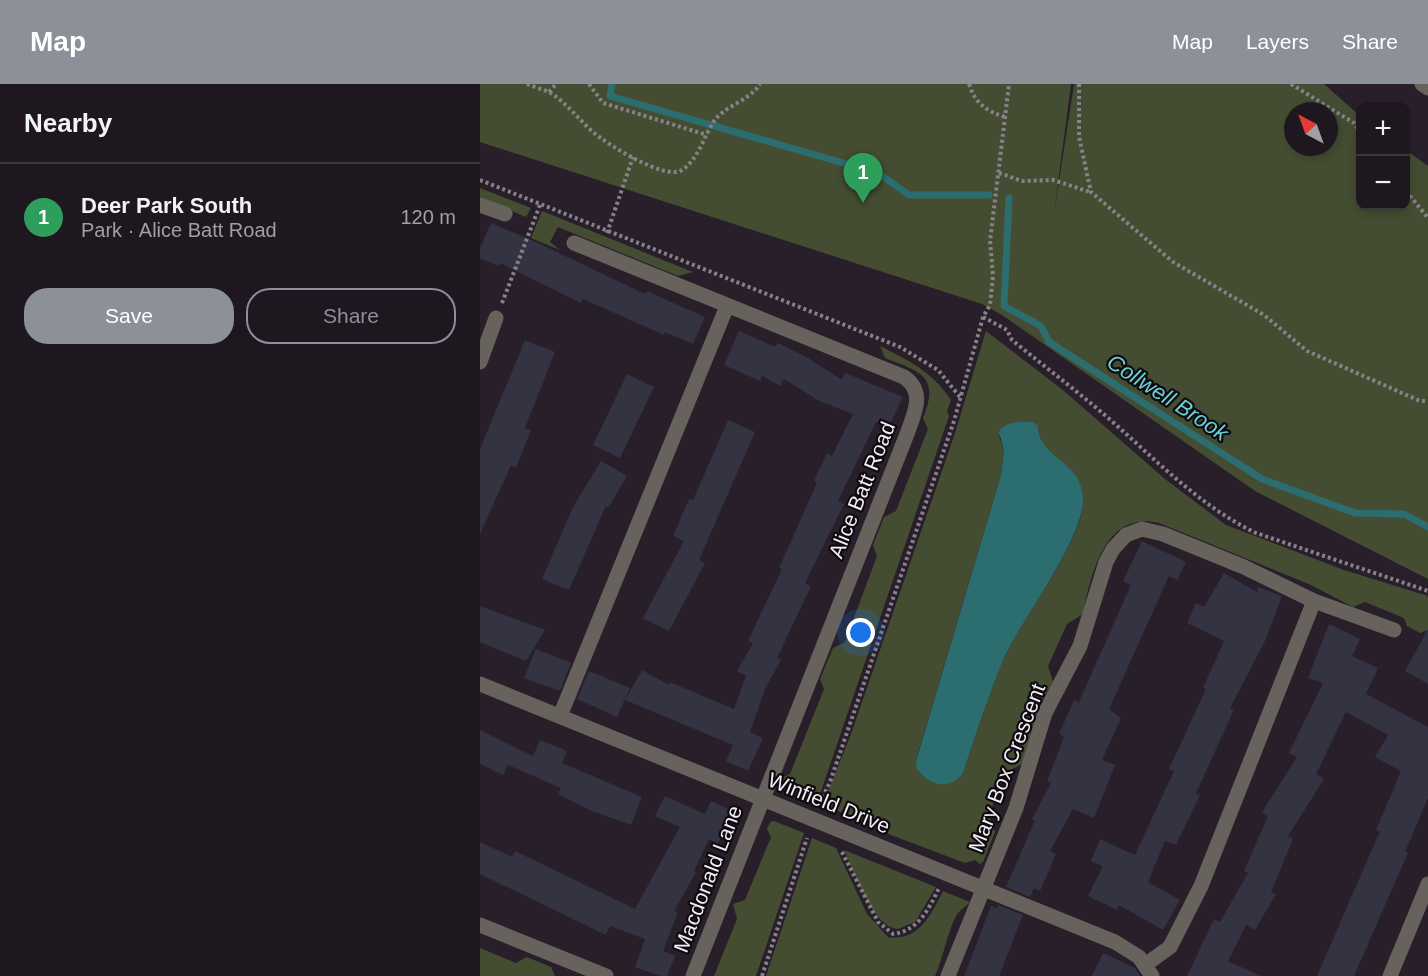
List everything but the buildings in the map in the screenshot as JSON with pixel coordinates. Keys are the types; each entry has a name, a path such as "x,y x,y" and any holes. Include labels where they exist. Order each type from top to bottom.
{"street":[{"path":"1422,84 1428,88"},
{"path":"480,205 504,214"},
{"name":"Alice Batt Road","path":"574,243 912,382 917,397 907,434 762,798"},
{"path":"560,716 727,306"},
{"path":"480,362 496,318"},
{"name":"Mary Box Crescent","path":"948,976 1029,772 1045,713 1080,646 1099,581 1113,549 1120,541 1134,531 1150,530 1244,567 1314,602 1394,630"},
{"path":"1149,971 1170,947 1201,886 1314,602"},
{"name":"Winfield Drive","path":"480,684 1115,942 1130,950 1149,971"},
{"name":"Macdonald Lane","path":"693,976 762,798"},
{"path":"1390,976 1428,884"},
{"path":"480,925 606,976"}],"path":[{"path":"527,84 549,92 570,108 594,133 658,170 671,173 681,171 691,162 713,123 725,111 755,92 760,84"},
{"path":"549,92 556,84"},
{"path":"589,84 603,103 707,135"},
{"path":"969,84 977,101 986,110 1005,117"},
{"path":"762,976 813,818 830,782 960,397 982,317 990,305 993,276 990,241 1009,84"},
{"path":"1079,84 1079,137 1091,192"},
{"path":"1291,84 1356,126"},
{"path":"607,233 633,157"},
{"path":"999,172 1022,181 1053,180 1091,192 1173,262 1264,315 1307,351 1420,400 1428,401"},
{"path":"480,180 607,233 900,347 938,370 960,397"},
{"path":"1410,196 1428,218"},
{"path":"496,318 540,205"},
{"path":"982,317 1007,330 1012,340 1124,432 1152,459 1234,522 1336,561 1428,591"},
{"path":"835,828 841,849 870,909 878,922 893,934 911,929 920,921 945,874"}],"shaded area":[{"path":"480,84 1071,84 1054,214 1074,84 1324,84 1356,112 1356,210 1410,210 1410,153 1428,166 1428,579 1255,491 1002,315 982,304 480,142"},
{"path":"480,188 531,208 526,217 480,198"},
{"path":"542,211 693,272 678,276 558,227 550,242 560,250 531,238"},
{"path":"986,331 1064,391 1165,479 1226,525 1344,570 1428,596 1428,630 1420,633 1407,626 1404,618 1365,602 1353,607 1311,585 1159,523 1141,522 1125,526 1113,536 1104,549 1096,564 1083,614 1067,624 1048,666 1053,682 1039,705 1022,764 1004,774 989,815 995,832 983,862 980,864 975,860 965,863 891,835 823,804 851,734 954,436","holes":["1038,426 1040,437 1075,476 1080,485 1083,497 1075,533 1005,656 963,773 916,760 1001,475 1004,451 999,436"]},
{"path":"880,346 928,374 944,390 951,400 947,411 949,416 817,803 775,786 779,779 790,774 824,689 820,679 833,648 845,642 877,556 873,545 884,517 896,511 928,429 923,418 928,404 928,384 924,378 909,367 885,358"},
{"path":"1033,422 1038,426 1045,446 1068,467 1080,484 1083,496 1081,512 1065,554 1005,656 963,773 952,782 940,784 922,775 917,769 916,761 1001,475 1004,451 999,432 1009,424"},
{"path":"774,821 804,833 756,976 714,976 737,919 733,904 745,900 771,837 767,829 770,822"},
{"path":"812,838 836,848 867,914 888,937 899,937 916,931 934,909 943,891 970,902 956,916 935,976 766,976"},
{"path":"844,850 936,887 915,922 898,929 880,919 865,897"},
{"path":"480,948 516,963 527,957 551,967 555,976 480,976"}],"waterway":[{"name":"Collwell Brook","path":"612,84 610,96 878,173 909,195 989,195"},
{"name":"Collwell Brook","path":"1009,198 1004,306 1041,326 1049,342 1262,479 1355,513 1404,514 1428,527"}],"place":[{"name":"Deer Park South","path":"863,203"}]}
